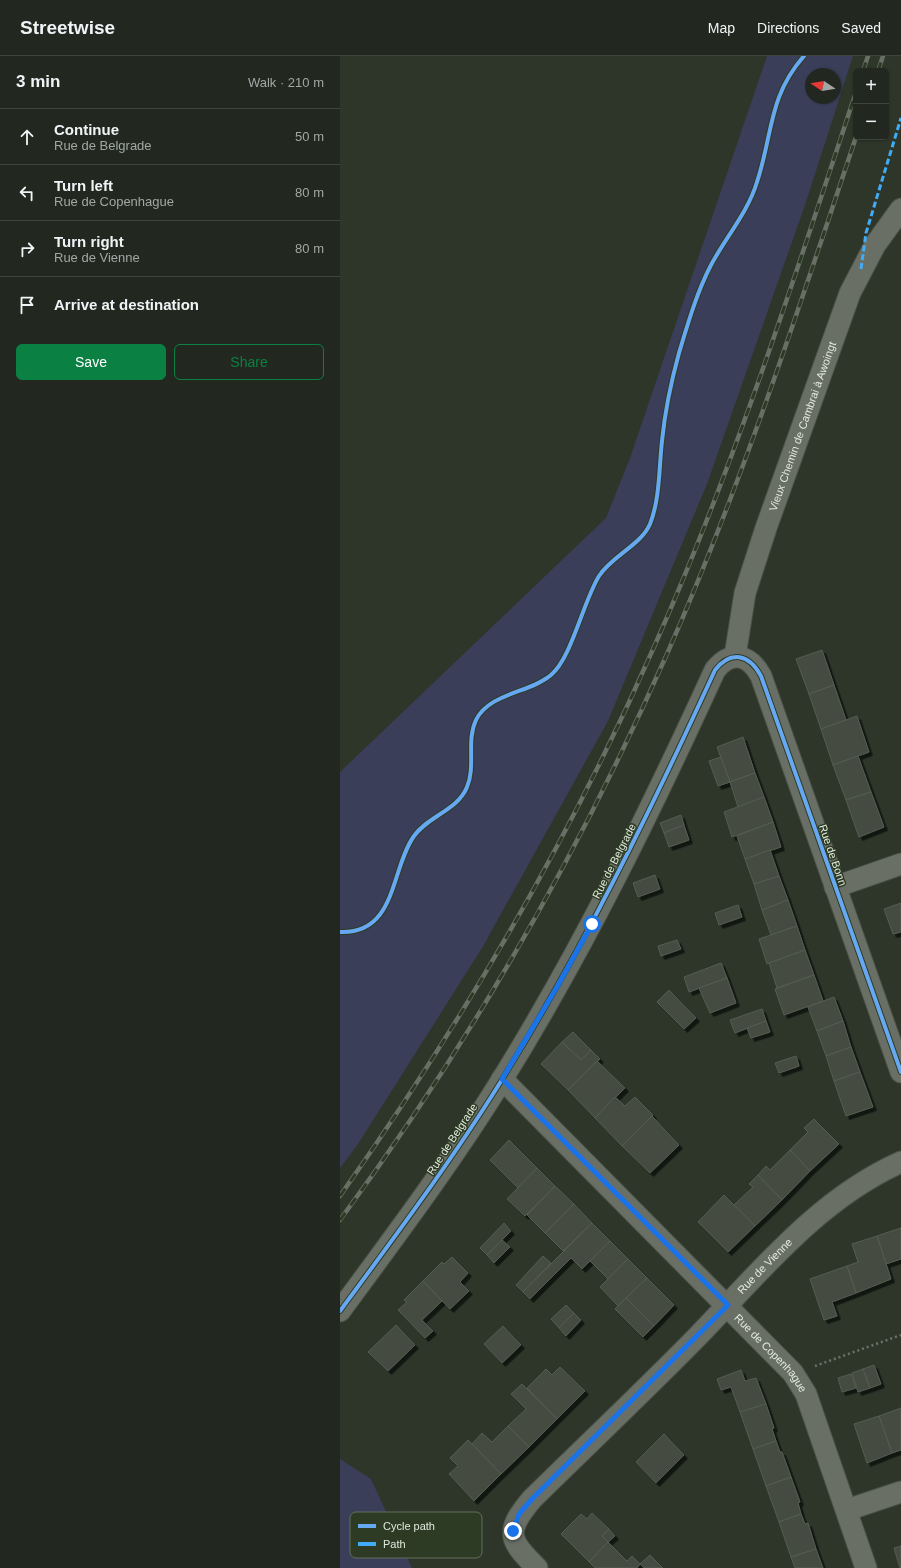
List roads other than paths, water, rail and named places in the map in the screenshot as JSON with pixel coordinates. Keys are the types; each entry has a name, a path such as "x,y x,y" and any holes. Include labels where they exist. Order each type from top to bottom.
{"street":[{"name":"Vieux Chemin de Cambrai à Awoingt","path":"735,656 745,593 766,528 850,293 875,245 901,209"},
{"name":"Rue de Bonn","path":"735,656 751,662 761,676 901,1072"},
{"name":"Rue de Belgrade","path":"340,1311 442,1172 502,1079 557,987 592,924 661,787 715,670 728,658 735,656"},
{"path":"835,887 901,864"},
{"name":"Rue de Copenhague","path":"502,1079 728,1305 793,1373 806,1394 866,1568"},
{"name":"Rue de Vienne","path":"537,1568 517,1548 513,1531 519,1514 532,1499 728,1305 791,1240 823,1211 861,1183 901,1162"},
{"path":"847,1510 901,1492"}],"railway":[{"path":"864,68 868,56"},
{"path":"879,68 883,56"},
{"path":"340,1196 429,1065 471,997 549,860 621,719 683,579 737,442 786,302 853,101"},
{"path":"340,1220 433,1086 519,946 597,802 633,728 667,654 720,527 768,398 855,140"}]}
